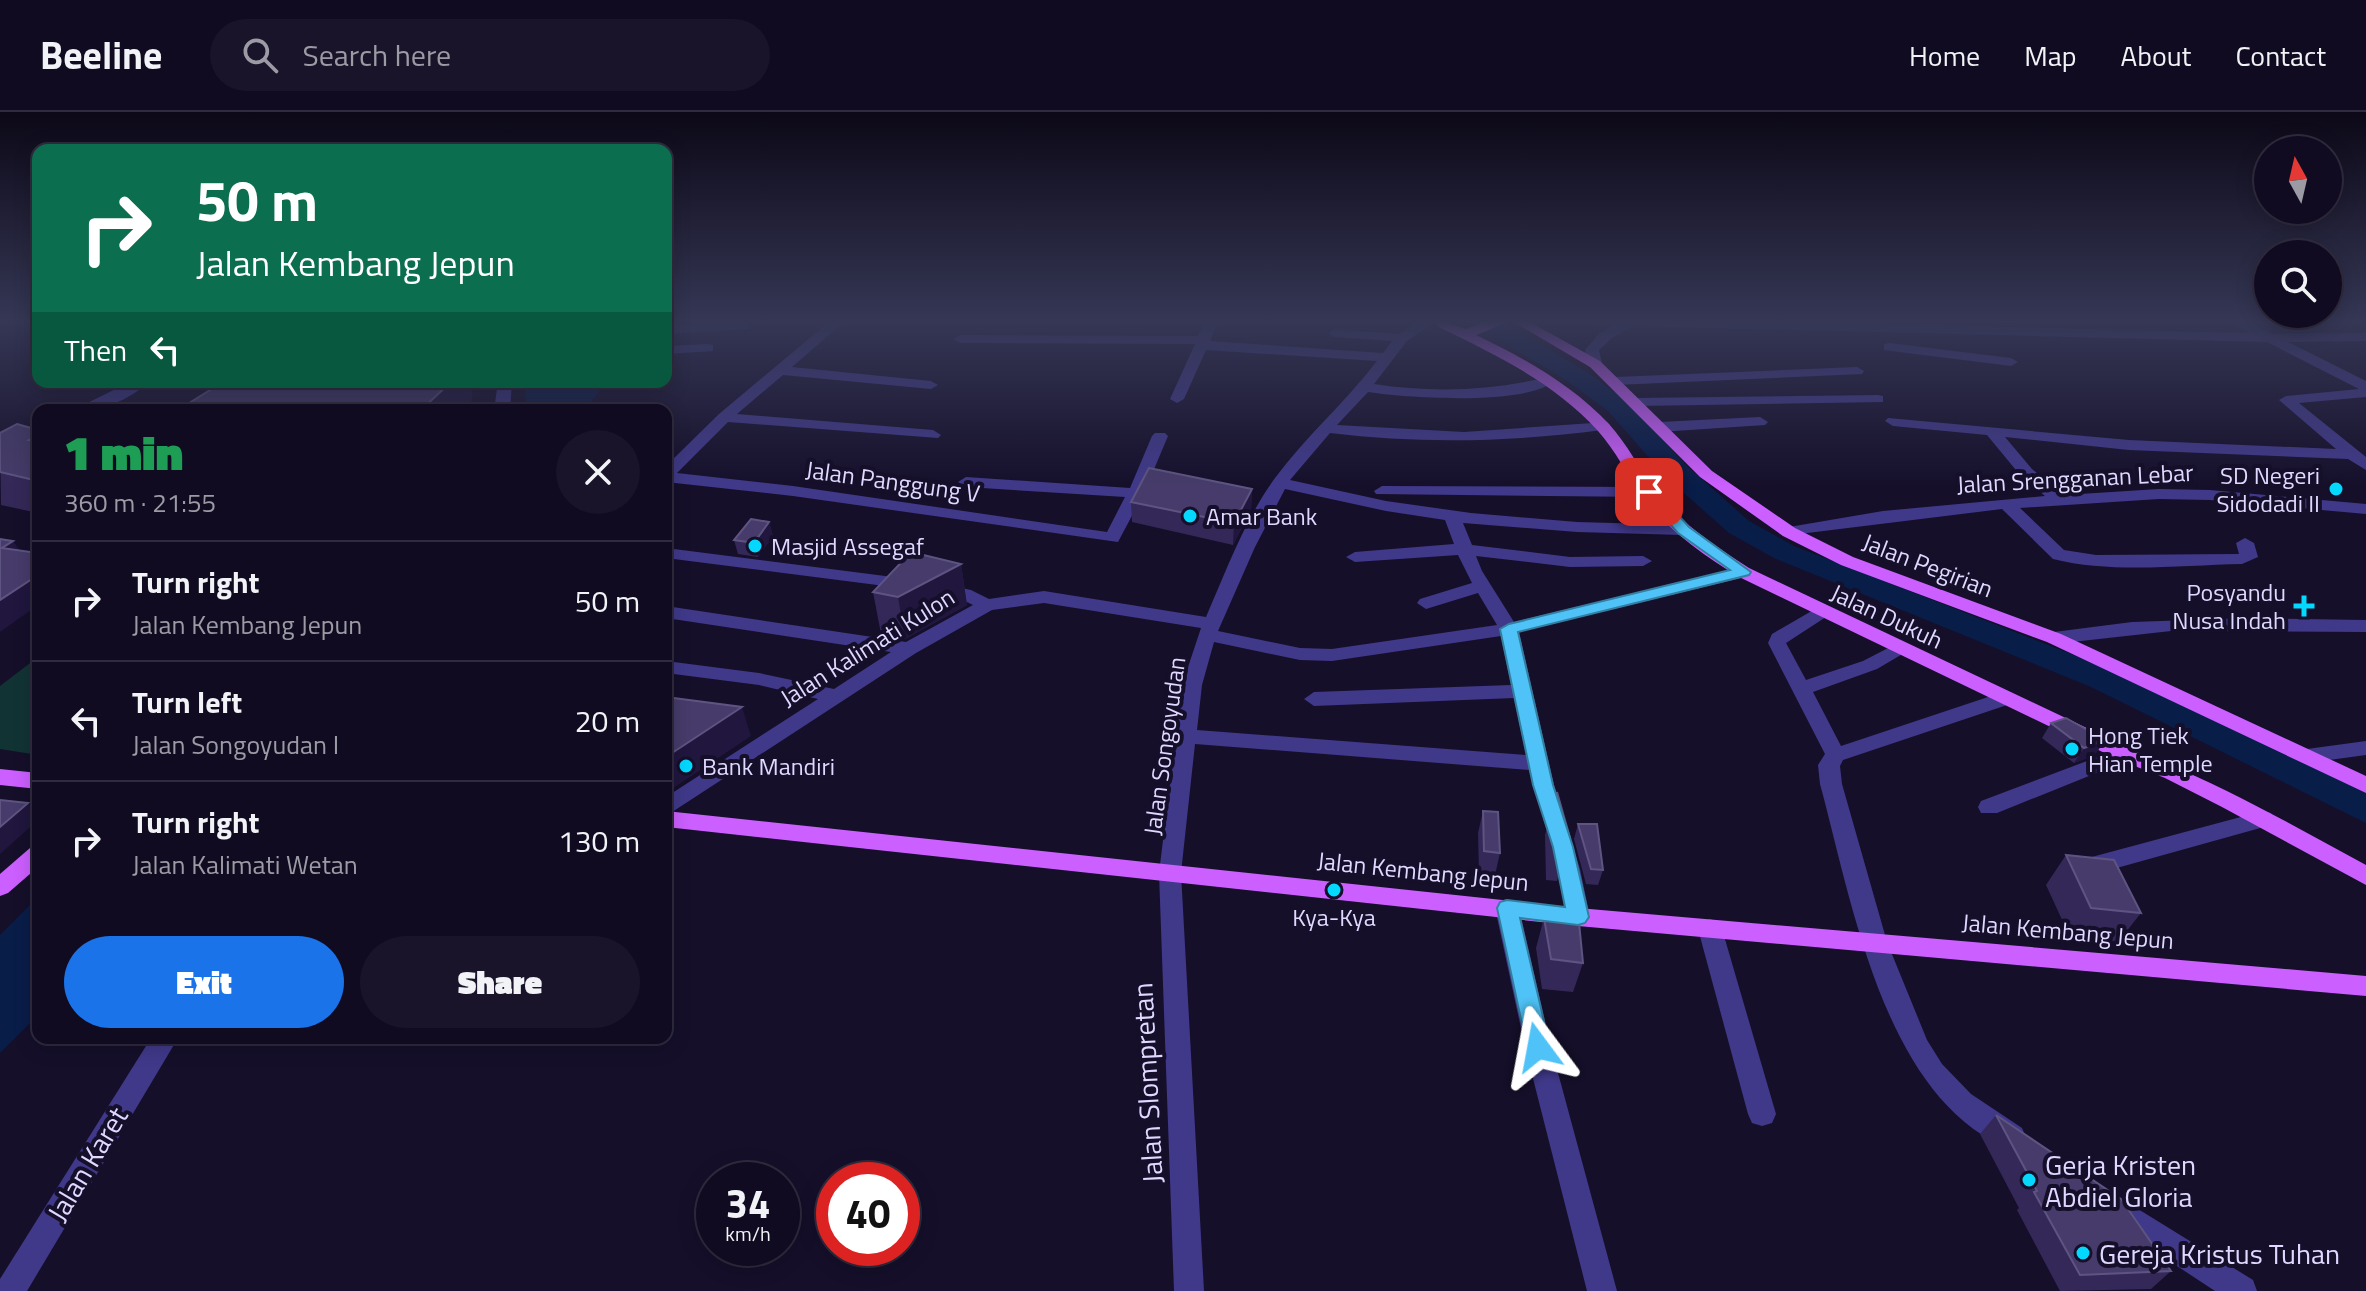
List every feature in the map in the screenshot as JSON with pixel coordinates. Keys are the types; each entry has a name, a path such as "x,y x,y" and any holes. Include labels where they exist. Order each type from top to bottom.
{"main road":[{"name":"Jalan Dukuh","path":"1541,376 1602,425 1630,457 1649,492 1683,530 1743,572 2124,754 2173,773 2366,876"},
{"name":"Jalan Pegirian","path":"1609,376 1724,490 1789,532 1847,561 2054,638 2366,785"},
{"path":"0,777 32,780"},
{"name":"Jalan Kembang Jepun","path":"672,820 1578,917 2366,986"},
{"path":"0,887 32,859"}],"street":[{"path":"672,470 724,417 774,376"},
{"path":"841,376 931,385"},
{"path":"1177,399 1187,376"},
{"name":"Jalan Songoyudan","path":"1170,873 1192,685 1209,630 1246,547 1280,483 1373,376"},
{"path":"1615,381 1736,376"},
{"path":"2341,376 2366,390"},
{"path":"1364,387 1407,394 1444,394 1548,381"},
{"path":"106,404 131,388"},
{"path":"2366,390 2286,400 2366,465"},
{"path":"1635,402 1878,399"},
{"path":"724,417 933,435"},
{"path":"1893,421 1994,434 2212,450 2351,454"},
{"path":"1659,427 1760,422"},
{"path":"1325,428 1390,435 1454,436 1509,435 1602,425"},
{"path":"1994,434 2026,472 2060,500"},
{"path":"966,482 1136,493 1160,436"},
{"name":"Jalan Panggung V","path":"672,477 793,491 1112,538 1136,493"},
{"path":"1280,483 1387,507 1452,516 1600,529 1683,530"},
{"path":"1382,491 1649,492"},
{"name":"Jalan Srengganan Lebar","path":"1789,532 1883,516 2006,504 2191,493 2366,509"},
{"path":"2006,504 2059,555 2096,560 2242,559 2249,557 2245,543"},
{"path":"1452,516 1463,549 1509,629 1538,763 1569,869 1578,917"},
{"path":"1355,557 1463,549 1570,562 1643,561"},
{"path":"672,554 932,587 965,594 987,605"},
{"name":"Jalan Kalimati Kulon","path":"672,804 909,649 987,605 1044,597 1315,655 1509,629 1743,572"},
{"path":"1426,603 1482,586"},
{"path":"1822,611 1777,640 1832,760 1831,784 1875,942 1916,1046 1933,1072 1962,1103 2039,1156"},
{"path":"672,613 909,649"},
{"path":"2054,638 2191,622 2366,626"},
{"path":"1801,689 1870,665 1901,649"},
{"path":"672,668 759,679 835,696"},
{"path":"1314,699 1522,691"},
{"path":"1832,760 2006,698"},
{"path":"1188,736 1538,763"},
{"path":"2307,756 2366,748"},
{"path":"1989,807 2124,754"},
{"path":"2080,869 2263,819"},
{"name":"Jalan Slompretan","path":"1170,873 1189,1291"},
{"path":"1507,908 1538,1047 1602,1291"},
{"path":"1710,929 1762,1114"},
{"name":"Jalan Karet","path":"10,1291 161,1044"},
{"path":"2091,1191 2242,1291"}],"green space":[{"path":"32,662 32,754 0,749 0,686"}],"water":[{"path":"525,388 602,388 590,404 526,404"},
{"path":"32,903 32,1021 0,1053 0,935"}],"building":[{"path":"213,388 445,388 427,404 188,404"},
{"path":"17,424 32,428 32,438 29,440 32,441 32,480 0,472 0,433"},
{"path":"1149,468 1252,489 1234,523 1131,502"},
{"path":"751,519 769,522 754,543 734,540"},
{"path":"0,539 13,541 2,548 32,552 32,579 0,600"},
{"path":"911,552 961,564 898,597 873,592"},
{"path":"672,698 742,707 672,753"},
{"path":"2066,718 2105,740 2084,748 2051,723"},
{"path":"1557,792 1570,838 1558,837"},
{"path":"0,800 28,803 0,827"},
{"path":"1483,811 1498,812 1500,853 1484,851"},
{"path":"1578,824 1597,824 1603,870 1591,869"},
{"path":"2066,855 2114,860 2141,913 2091,908"},
{"path":"1577,902 1583,963 1551,959 1544,918"},
{"path":"1996,1115 2121,1199 2171,1271 2080,1275"}],"waterway":[{"path":"1576,376 1617,406 1677,472 1739,527 1784,552 2103,679 2366,809"}],"place":[{"name":"SD Negeri Sidodadi II","path":"2336,489"},
{"name":"Amar Bank","path":"1190,516"},
{"name":"Masjid Assegaf","path":"755,546"},
{"name":"Posyandu Nusa Indah","path":"2304,606"},
{"name":"Hong Tiek Hian Temple","path":"2072,749"},
{"name":"Bank Mandiri","path":"686,766"},
{"name":"Kya-Kya","path":"1334,890"},
{"name":"Gerja Kristen Abdiel Gloria","path":"2029,1180"},
{"name":"Gereja Kristus Tuhan","path":"2083,1253"}],"route":[{"path":"1538,1047 1507,908 1578,917 1569,869 1543,785 1509,629 1743,572 1683,530 1649,492"}]}
